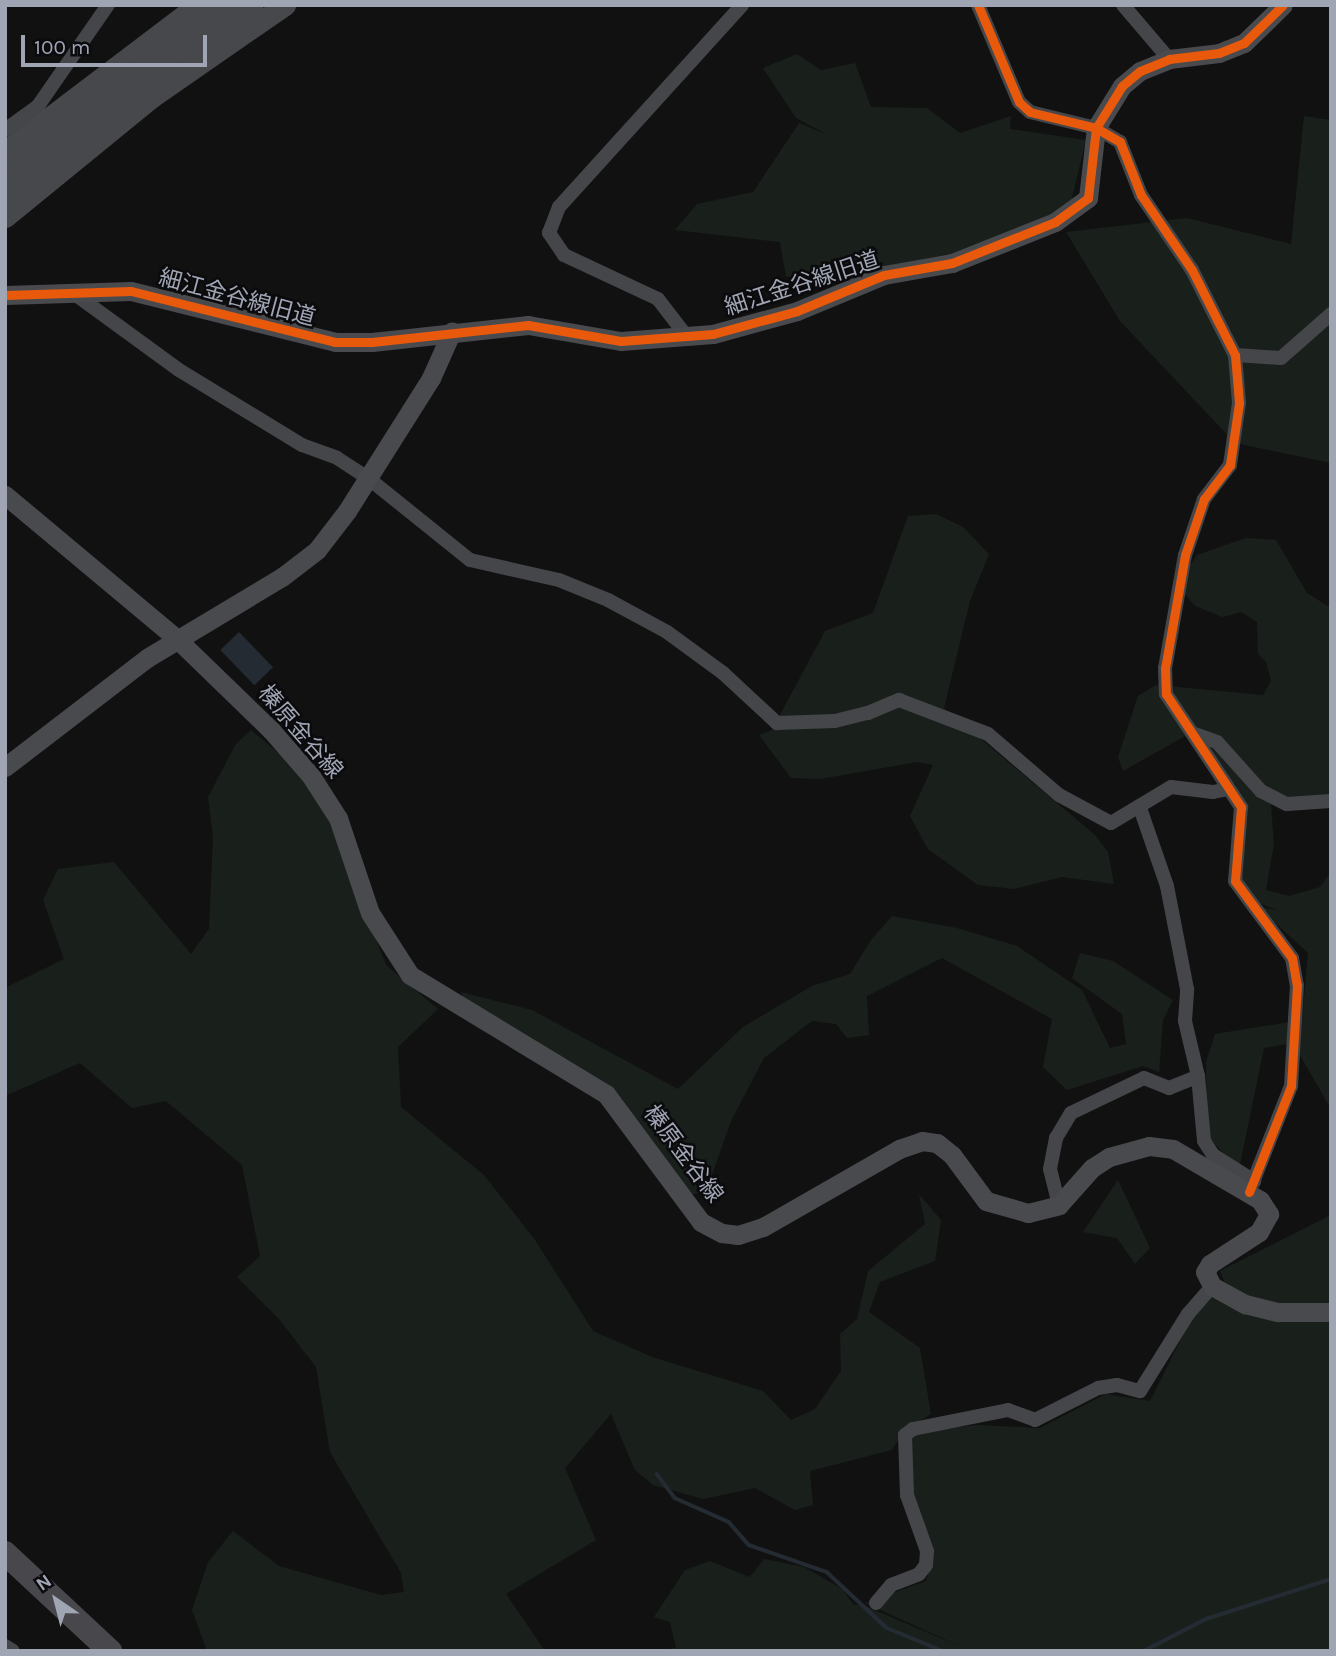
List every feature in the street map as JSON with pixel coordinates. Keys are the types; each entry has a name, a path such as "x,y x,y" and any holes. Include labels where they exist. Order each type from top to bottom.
{"highway":[{"path":"5,1553 110,1651"}],"main road":[{"path":"5,151 197,5"},
{"path":"5,173 226,5"},
{"path":"5,194 253,5"},
{"path":"5,217 152,97 285,5"}],"street":[{"path":"5,130 38,106 108,5"},
{"path":"688,338 658,299 564,255 549,233 559,207 741,5"},
{"path":"978,5 1018,102 1030,112 1096,128 1121,142 1141,195 1192,270 1235,355 1239,403 1230,465 1203,499 1185,555 1165,668 1166,694 1241,807 1235,881 1292,958 1297,985 1291,1086 1252,1187"},
{"path":"1123,5 1169,60"},
{"name":"細江金谷線旧道","path":"5,295 131,291 180,300 304,338 335,342 372,342 452,331 528,325 621,341 688,338 797,311 884,275 952,263 1055,222 1087,198 1096,128 1122,86 1140,71 1169,60 1219,53 1244,43 1283,5"},
{"path":"72,292 179,370 302,445 337,458 368,478 481,566 559,580 667,632 723,673 777,723 835,720 868,713 899,700 988,734 1059,796 1111,822 1171,787 1213,792 1229,789"},
{"path":"1235,355 1280,358 1331,314"},
{"path":"5,767 80,706 177,639 282,577 317,550 368,478 430,378 452,331"},
{"name":"榛原金谷線","path":"5,495 177,639 311,776 338,818 370,913 410,975 606,1094 701,1222 722,1233 738,1234 763,1227 899,1149 922,1141 937,1143 952,1155 986,1201 1028,1213 1059,1205"},
{"path":"1195,734 1217,742 1261,791 1287,804 1331,801"},
{"path":"1140,807 1167,886 1187,989 1185,1021 1198,1076 1204,1141 1213,1155 1252,1187 1269,1214 1267,1223 1210,1264 1205,1272 1212,1286 1245,1304 1279,1312 1331,1312"},
{"path":"1059,1205 1049,1169 1056,1138 1071,1113 1144,1078 1169,1088 1198,1076"},
{"path":"1059,1205 1092,1168 1109,1157 1149,1146 1172,1149 1252,1187"},
{"path":"876,1602 891,1585 919,1574 926,1565 927,1551 907,1495 905,1435 913,1429 1008,1410 1035,1420 1098,1388 1117,1385 1140,1391 1188,1314 1212,1286"},
{"path":"5,1646 13,1651"}],"shaded area":[{"path":"797,54 821,70 855,63 871,107 927,108 960,133 1011,116 1010,129 1086,140 1071,202 1037,224 946,256 864,275 861,267 786,277 780,242 675,230 697,204 753,192 799,123 828,135 796,118 763,68"},
{"path":"1304,116 1331,120 1331,463 1235,443 1120,321 1066,232 1187,218 1291,244"},
{"path":"936,514 963,527 989,554 970,601 944,708 1095,835 1108,852 1114,884 1062,877 1014,889 978,885 928,849 910,816 933,765 917,762 820,779 791,778 759,735 772,730 825,631 873,613 908,516"},
{"path":"1246,538 1276,540 1307,593 1331,608 1331,800 1291,804 1248,788 1271,804 1274,844 1266,890 1289,896 1320,887 1331,872 1331,1109 1293,1043 1264,1048 1239,1169 1207,1136 1206,1062 1215,1034 1302,1020 1308,953 1258,907 1279,910 1261,904 1241,880 1236,784 1222,781 1185,736 1123,771 1118,757 1138,696 1156,685 1263,695 1271,681 1266,662 1258,654 1257,622 1241,612 1223,617 1195,606 1184,593 1189,567 1197,555"},
{"path":"239,632 273,667 254,685 220,650"},
{"path":"251,730 299,770 329,821 386,965 438,1009 398,1047 401,1107 484,1175 535,1240 593,1331 652,1357 763,1391 791,1420 815,1409 841,1371 840,1334 857,1319 868,1271 925,1224 919,1194 941,1220 935,1261 880,1282 869,1312 920,1348 931,1414 904,1430 892,1450 810,1471 813,1505 795,1510 755,1488 703,1499 653,1485 635,1470 611,1414 565,1468 596,1540 506,1594 545,1651 207,1651 192,1610 208,1562 233,1531 279,1566 381,1595 404,1592 401,1573 330,1452 316,1367 279,1319 237,1277 260,1256 242,1165 166,1101 132,1108 80,1063 5,1096 5,988 64,959 43,900 58,869 114,862 191,954 209,929 213,838 208,797 236,744"},
{"path":"892,916 957,928 1017,946 1082,990 1110,1048 1126,1044 1122,1014 1072,978 1080,953 1113,961 1173,1000 1163,1020 1159,1072 1143,1066 1067,1090 1043,1067 1052,1019 942,958 867,996 869,1035 847,1038 836,1024 812,1021 764,1058 731,1121 706,1192 689,1195 616,1095 465,1005 461,992 532,1010 678,1089 743,1027 812,986 850,974 871,940"},
{"path":"1118,1180 1150,1248 1135,1264 1117,1238 1083,1232"},
{"path":"1331,1215 1331,1651 652,1651 676,1648 670,1622 654,1617 685,1570 710,1561 750,1577 764,1559 804,1567 842,1589 854,1605 863,1605 964,1648 865,1603 926,1581 933,1556 911,1490 910,1441 919,1431 977,1425 1040,1428 1106,1394 1150,1401 1190,1321 1225,1283 1220,1271"}],"waterway":[{"path":"657,1474 675,1498 729,1522 749,1545 827,1572 887,1628 943,1651"},
{"path":"1144,1651 1206,1619 1331,1579"}],"cycle path":[{"path":"978,5 1019,102 1030,112 1096,128 1120,142 1141,195 1192,270 1235,355 1239,403 1230,465 1204,499 1185,555 1165,668 1166,694 1241,807 1235,881 1292,958 1297,985 1291,1086 1249,1192"},
{"path":"5,295 131,291 335,342 372,342 528,325 621,341 713,334 797,311 884,275 952,263 1055,222 1088,198 1096,128 1122,86 1140,71 1169,59 1219,53 1244,43 1283,5"}]}
